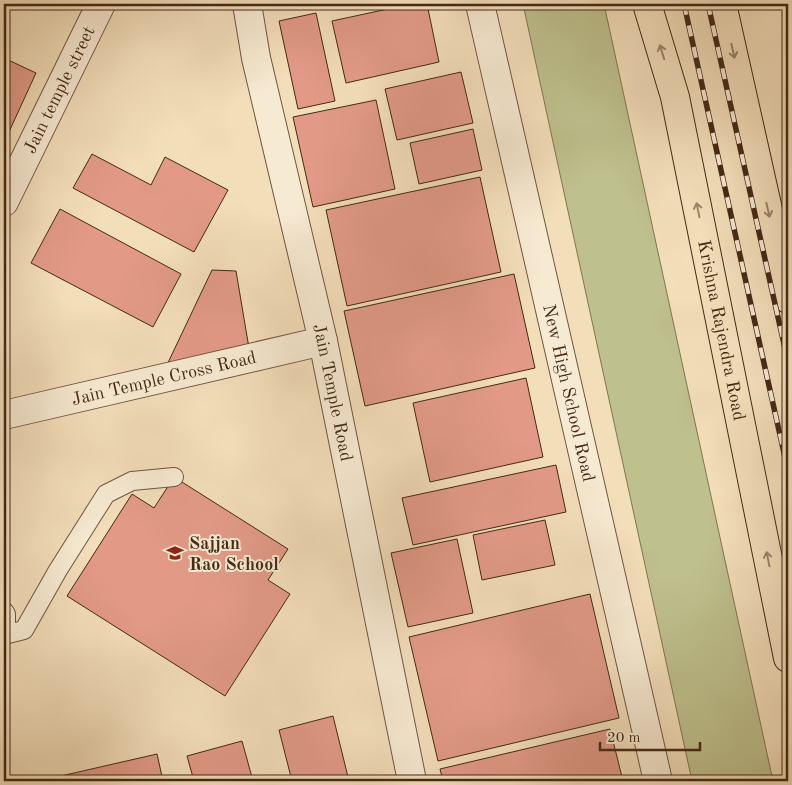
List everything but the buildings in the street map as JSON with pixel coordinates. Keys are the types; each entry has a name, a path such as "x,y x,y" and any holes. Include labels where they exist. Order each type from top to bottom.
{"main road":[{"name":"Krishna Rajendra Road","path":"647,4 675,97 788,658"},
{"path":"722,4 788,299"}],"street":[{"name":"Jain temple street","path":"4,202 101,4"},
{"name":"Jain Temple Road","path":"247,4 256,58 323,341 412,781"},
{"name":"New High School Road","path":"480,4 658,781"},
{"name":"Jain Temple Cross Road","path":"4,416 323,341"}],"lane":[{"path":"4,611 6,614 5,635 24,630 58,570 106,494 132,481 174,477"}],"green space":[{"path":"523,4 604,4 773,781 692,781"}],"railway":[{"path":"684,4 788,471"},
{"path":"708,4 788,362"}],"place":[{"name":"Sajjan Rao School","path":"175,553"}]}
